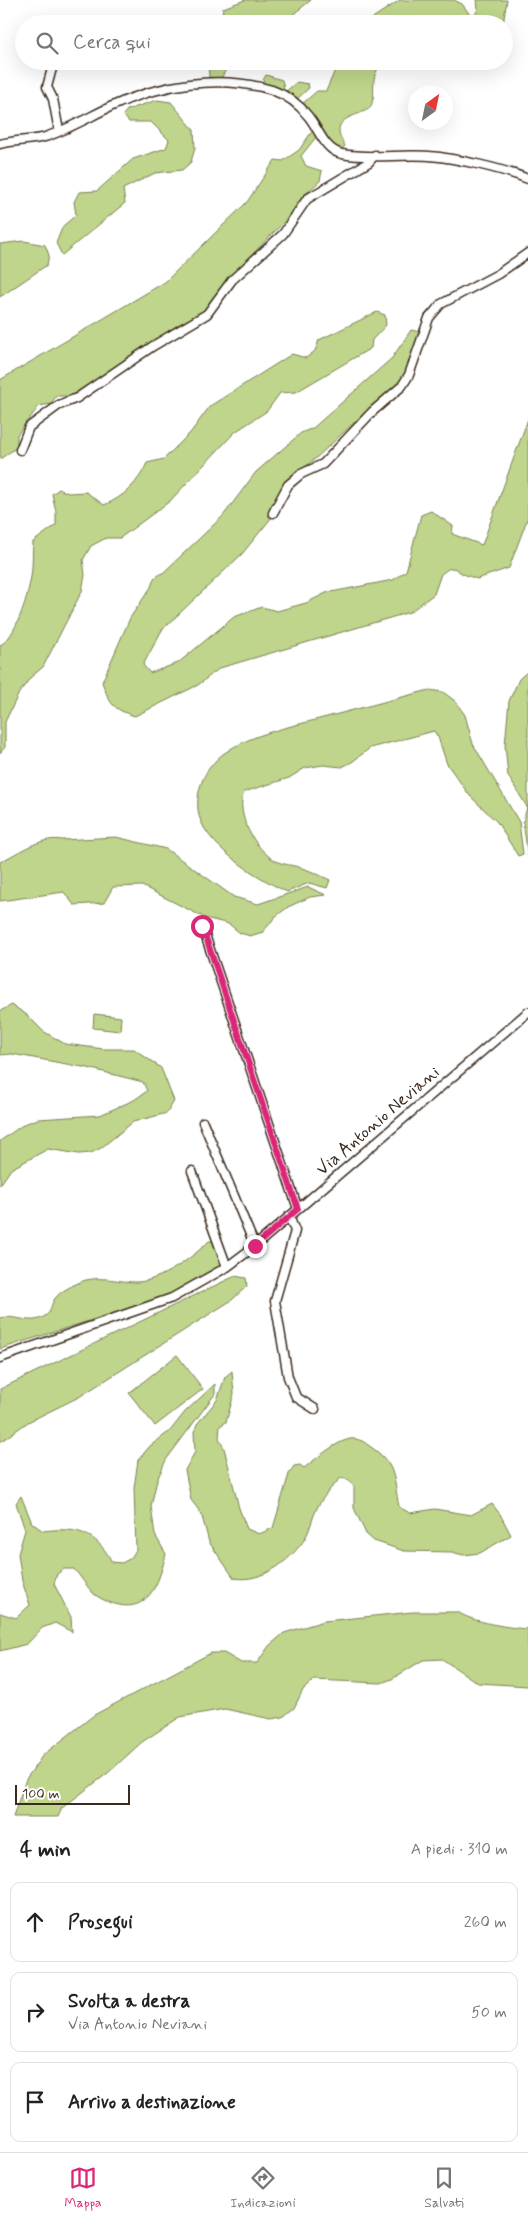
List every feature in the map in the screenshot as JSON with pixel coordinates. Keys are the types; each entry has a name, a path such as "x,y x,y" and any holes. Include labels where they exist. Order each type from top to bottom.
{"street":[{"path":"52,70 47,87 53,99 59,131"},
{"path":"0,144 35,139 59,131 123,101 151,91 175,85 238,84 272,90 290,98 304,110 329,147 336,152 364,157 375,155 430,156 484,166 528,179"},
{"path":"20,450 29,427 59,405 77,398 153,346 207,314 232,280 283,234 307,200 369,162 375,155"},
{"path":"273,513 288,485 301,474 323,464 372,412 402,386 409,374 430,318 435,310 441,304 498,274 528,253"},
{"path":"202,926 226,1006 298,1209"},
{"name":"Via Antonio Neviani","path":"0,1358 172,1298 227,1267 255,1246 528,1012"},
{"path":"203,1122 255,1246"},
{"path":"192,1171 227,1267"},
{"path":"289,1216 295,1231 275,1301 288,1377 296,1397 314,1409"}],"green space":[{"path":"245,0 311,0 292,15 222,15 223,8"},
{"path":"400,0 454,0 462,4 470,15 377,15"},
{"path":"477,0 507,0 504,15 475,15 478,9"},
{"path":"209,70 227,70 221,79 209,77"},
{"path":"335,70 378,70 375,74 370,108 346,119 340,126 339,131 345,146 342,149 336,148 332,144 317,120 302,104 317,91 326,91"},
{"path":"266,75 282,80 284,87 282,90 266,85 263,80"},
{"path":"297,82 308,84 309,88 297,99 285,92"},
{"path":"157,100 171,102 194,130 195,148 191,162 182,170 155,173 123,189 125,203 62,255 56,243 63,226 76,215 74,202 79,192 97,191 133,159 166,148 169,140 151,122 129,122 123,115 127,110"},
{"path":"313,130 317,136 301,156 306,166 322,171 320,181 303,196 285,221 234,273 203,313 179,324 71,396 56,396 51,404 39,406 17,435 17,447 0,459 0,380 165,282 247,202 275,160 283,161 299,150"},
{"path":"24,241 45,245 49,255 47,265 0,297 0,244"},
{"path":"377,312 385,315 386,325 372,340 371,348 296,392 280,393 267,411 235,432 170,501 120,538 106,538 91,546 83,560 85,575 82,591 43,667 31,677 19,693 5,722 5,747 0,753 0,645 11,635 23,607 31,577 33,542 56,525 56,512 52,494 59,489 68,493 86,492 104,505 111,502 130,488 147,463 164,459 191,432 210,406 292,354 306,358 315,351 319,340"},
{"path":"411,330 420,332 403,379 391,393 373,405 315,459 293,476 281,506 242,554 162,630 143,665 150,673 178,663 234,617 262,607 277,611 306,603 326,593 393,580 406,571 421,515 431,511 453,526 452,534 482,545 528,419 528,517 509,568 477,579 463,574 454,568 448,569 441,574 434,594 410,612 220,668 198,685 135,716 121,711 113,705 107,696 102,682 130,618 151,587 154,578 164,572 223,516 256,472 301,433 313,428 392,358"},
{"path":"528,671 528,856 523,822 527,807 508,776 505,745 509,701 519,679"},
{"path":"429,690 443,692 455,701 465,715 473,744 519,822 523,854 518,856 497,822 470,796 447,764 438,737 434,731 370,748 342,767 323,765 305,768 289,778 244,792 242,811 249,831 261,849 268,856 279,862 306,869 330,880 327,888 309,883 287,892 261,878 233,858 209,835 201,823 198,810 200,786 211,766 233,747 269,732"},
{"path":"116,837 166,849 234,897 258,904 308,887 326,895 310,897 288,907 275,917 263,932 250,936 240,933 229,924 205,918 142,886 113,887 104,903 74,905 64,892 0,901 0,862 46,840"},
{"path":"12,1005 27,1015 43,1031 65,1044 104,1049 134,1049 161,1068 174,1101 167,1113 133,1122 101,1148 91,1153 79,1154 48,1149 11,1169 0,1185 0,1141 24,1124 38,1119 100,1115 134,1100 147,1091 143,1082 88,1068 12,1054 0,1055 0,1011"},
{"path":"94,1014 121,1017 120,1031 93,1028"},
{"path":"209,1241 215,1241 224,1262 220,1268 171,1295 0,1349 0,1318 40,1319 49,1313 56,1297 73,1285 86,1280 105,1279 136,1282 155,1278 176,1268"},
{"path":"235,1276 246,1278 247,1286 232,1300 79,1397 28,1422 0,1442 0,1389"},
{"path":"177,1355 203,1389 155,1426 129,1393"},
{"path":"232,1371 234,1394 226,1422 220,1426 219,1438 224,1448 239,1508 247,1529 259,1534 273,1528 289,1474 294,1466 300,1465 304,1468 332,1447 352,1439 360,1440 366,1444 384,1458 389,1465 394,1479 399,1507 410,1513 435,1509 471,1515 492,1504 500,1514 511,1535 480,1553 463,1555 452,1552 404,1551 374,1541 366,1534 354,1508 354,1487 349,1480 341,1478 322,1500 315,1512 306,1536 291,1556 264,1574 244,1579 234,1578 209,1542 201,1513 191,1500 185,1470 195,1452 194,1432 197,1424 217,1400 225,1377"},
{"path":"215,1384 215,1394 166,1460 157,1480 151,1506 155,1535 166,1554 161,1573 152,1591 139,1603 130,1606 119,1605 103,1600 94,1594 74,1569 64,1569 57,1574 54,1584 71,1617 72,1632 55,1623 42,1628 27,1644 0,1651 0,1613 16,1618 30,1605 22,1581 18,1554 25,1530 16,1503 21,1496 32,1523 43,1531 65,1530 84,1533 99,1544 112,1562 122,1563 131,1558 136,1550 134,1488 138,1460 150,1446 170,1431 185,1412"},
{"path":"413,1612 458,1612 481,1622 528,1629 528,1686 478,1683 442,1659 423,1660 392,1679 381,1683 314,1680 303,1690 294,1708 283,1717 271,1719 225,1709 180,1717 142,1742 108,1773 62,1808 58,1817 13,1817 26,1779 43,1755 94,1715 211,1653 224,1653 241,1663 257,1663 269,1646 284,1633 324,1621"}],"route":[{"path":"202,926 298,1209 255,1246"}]}
